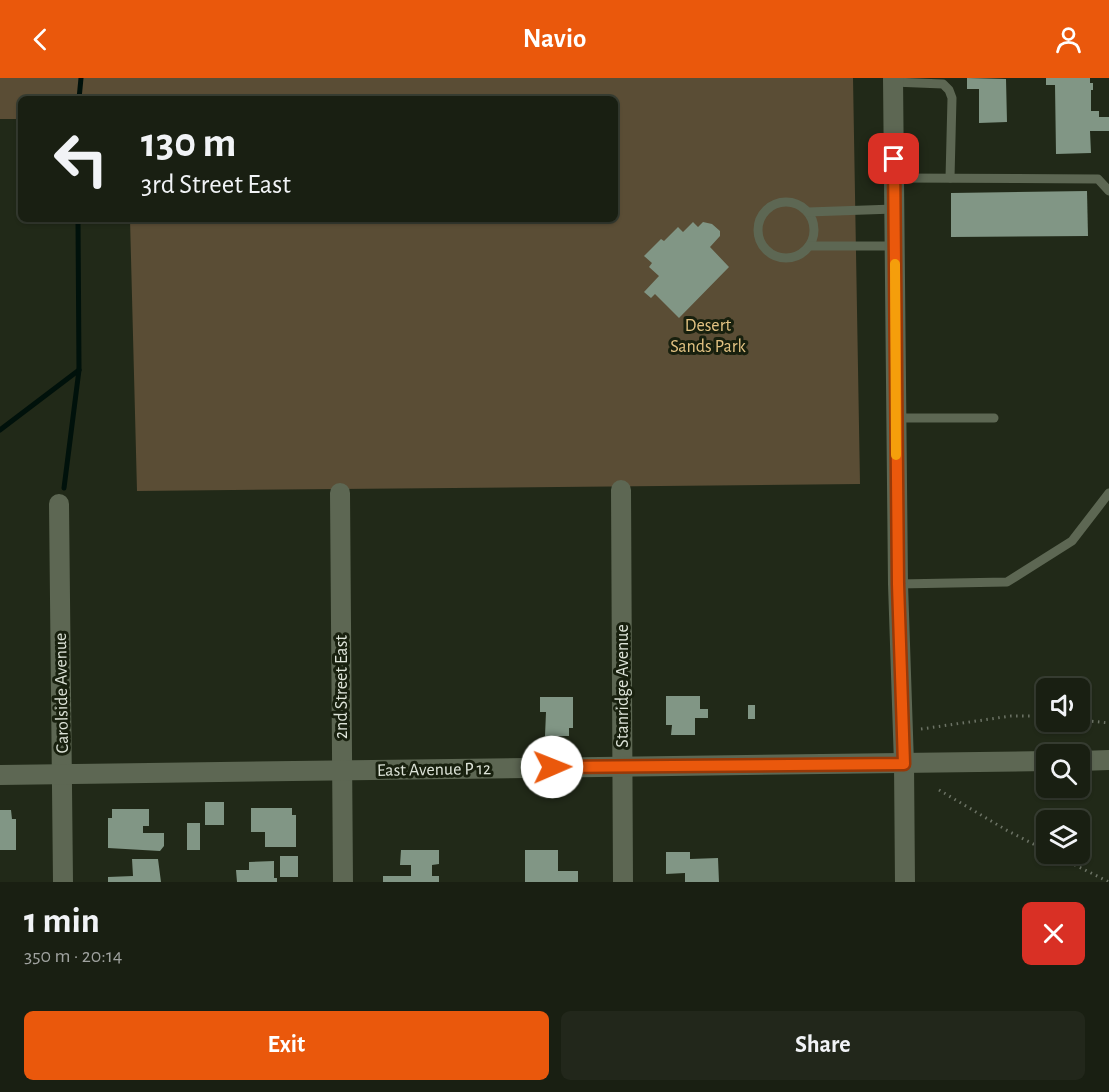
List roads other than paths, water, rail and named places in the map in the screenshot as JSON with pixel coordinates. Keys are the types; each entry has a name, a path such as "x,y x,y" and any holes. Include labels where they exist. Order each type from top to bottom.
{"street":[{"path":"893,80 898,584 904,764 904,882"},
{"name":"Stanridge Avenue","path":"621,490 623,882"},
{"name":"2nd Street East","path":"340,493 343,882"},
{"name":"Carolside Avenue","path":"59,504 63,882"},
{"path":"1090,760 1109,760"},
{"name":"East Avenue P 12","path":"0,775 1036,761"}],"lane":[{"path":"893,80 943,84 949,90 952,98 950,178"},
{"path":"894,178 1098,179 1109,191"},
{"path":"894,209 808,212 792,203 773,205 766,211 758,227 762,244 768,252 776,256 795,256 809,246 894,246"},
{"path":"808,212 814,228 809,246"},
{"path":"896,418 994,418"},
{"path":"898,584 1007,582 1072,541 1109,493"}],"waterway":[{"path":"79,96 81,78"},
{"path":"64,488 79,370 78,222"},
{"path":"0,430 79,370"}],"park label":[{"name":"Desert Sands Park","path":"708,335"}]}
